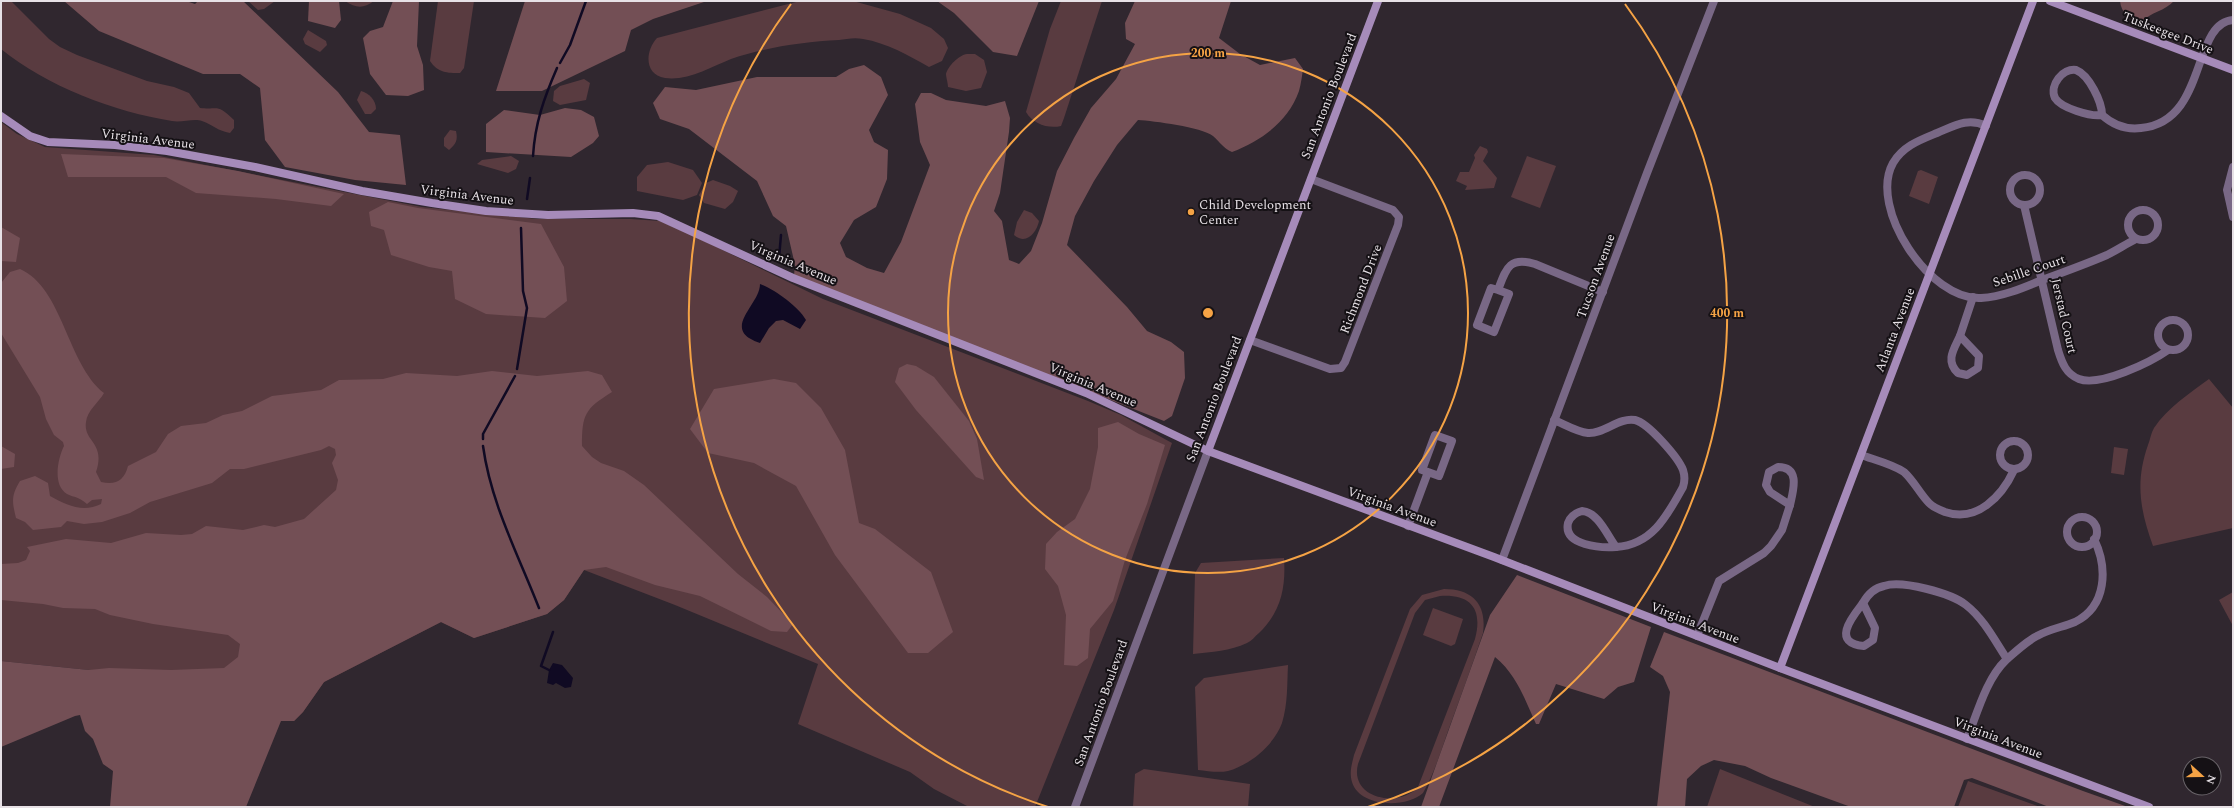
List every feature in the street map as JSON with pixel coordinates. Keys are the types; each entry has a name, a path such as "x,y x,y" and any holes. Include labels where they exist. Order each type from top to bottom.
{"street":[{"name":"San Antonio Boulevard","path":"1075,807 1378,1"},
{"name":"Tucson Avenue","path":"1502,560 1647,173 1714,1"},
{"name":"Atlanta Avenue","path":"1780,668 2033,1"},
{"name":"Tuskeegee Drive","path":"2050,1 2233,70"},
{"path":"2102,115 2101,105 2084,75 2070,70 2061,74 2054,91 2057,100 2089,115 2102,115 2114,125 2133,129 2154,126 2169,118 2188,95 2210,37 2215,29 2221,24 2233,20"},
{"name":"Virginia Avenue","path":"1,116 30,136 48,142 115,145 167,151 255,167 370,193 432,203 486,210 548,215 633,213 658,216 793,278 1086,393 1208,451 1502,560 1780,668 2149,807"},
{"name":"Sebille Court","path":"1986,126 1976,122 1962,123 1912,144 1900,154 1890,170 1887,185 1889,207 1907,245 1929,275 1940,284 1973,297 1999,295 2043,280 2108,254 2136,238"},
{"path":"2233,167 2227,190 2233,217"},
{"name":"Richmond Drive","path":"1250,340 1330,369 1341,368 1345,362 1398,225 1398,217 1393,210 1311,179"},
{"name":"Jerstad Court","path":"2024,205 2043,280 2060,358 2066,369 2074,376 2083,380 2096,380 2137,367 2168,350"},
{"path":"1498,290 1507,269 1513,263 1520,261 1535,264 1603,292"},
{"path":"1491,288 1498,290 1509,294 1494,332 1477,325 1491,288"},
{"path":"1960,336 1979,356 1978,368 1967,375 1958,374 1951,365 1951,357 1960,336 1973,297"},
{"path":"1554,420 1589,433 1626,420 1641,422 1652,432 1683,470 1685,480 1683,488 1657,529 1646,539 1635,544 1616,547 1599,547 1574,539 1569,532 1570,519 1582,511 1592,514 1616,547"},
{"path":"1435,435 1452,441 1439,476 1428,472 1422,470 1435,435"},
{"path":"1861,455 1899,470 1907,475 1930,504 1954,514 1971,513 1988,505 2004,489 2014,470"},
{"path":"1697,636 1719,581 1764,553 1782,530 1790,505 1795,486 1793,474 1784,467 1772,470 1767,476 1766,485 1770,492 1790,505"},
{"path":"1408,526 1428,472"},
{"path":"1967,739 1994,675 2007,659 2036,636 2078,620 2095,603 2102,586 2104,575 2101,555 2094,539"},
{"path":"1863,603 1875,628 1872,640 1864,646 1852,643 1847,635 1846,628 1849,621 1863,603 1874,590 1887,585 1901,584 1946,595 1962,602 1973,612 2007,659"}],"shaded area":[{"path":"1,1 11,1 49,39 60,47 77,55 147,81 174,87 189,93 200,108 218,108 224,111 234,120 234,128 230,133 222,131 199,120 172,121 150,117 82,96 39,75 1,49"},
{"path":"64,1 186,1 195,4 198,1 243,1 338,92 369,132 400,135 406,185 355,180 285,167 265,140 260,88 240,74 203,74 99,31"},
{"path":"248,1 275,1 264,9 258,10"},
{"path":"309,1 339,1 341,20 335,28 308,21"},
{"path":"345,1 374,1 360,7"},
{"path":"393,1 419,1 417,46 423,65 424,90 408,96 386,95 370,74 363,38 370,31 383,27"},
{"path":"438,1 474,1 464,68 460,73 443,72 436,68 430,61"},
{"path":"525,1 707,1 653,19 631,30 625,51 542,91 496,91"},
{"path":"800,1 853,1 900,14 931,28 944,39 948,48 942,61 929,67 889,46 860,38 854,38 771,48 731,59 699,73 682,77 665,78 658,76 650,67 650,49 657,38"},
{"path":"937,1 1039,1 1017,56 993,52 954,13"},
{"path":"1061,1 1102,1 1061,126 1051,127 1041,125 1033,120 1026,112 1050,29"},
{"path":"1135,1 1231,1 1219,38 1240,54 1260,65 1295,58 1303,69 1299,91 1288,112 1281,121 1263,136 1232,152 1224,147 1213,136 1207,133 1188,127 1138,120 1117,145 1094,181 1075,216 1067,245 1127,307 1147,331 1171,342 1184,352 1185,378 1172,416 1164,421 794,275 795,265 786,226 773,216 757,181 689,129 660,119 653,103 665,87 696,90 757,77 836,77 849,69 864,65 881,77 888,95 869,130 874,142 888,150 887,179 876,207 854,220 840,243 846,257 867,268 884,273 901,242 930,165 920,142 915,104 921,93 931,93 946,100 986,106 1005,101 1010,118 1009,132 1000,193 994,211 1002,221 1009,260 1019,264 1031,251 1042,223 1057,171 1074,138 1091,108 1116,79 1135,44 1126,39 1125,23"},
{"path":"2120,1 2174,1 2141,22 2133,20 2124,12"},
{"path":"308,30 326,41 327,45 320,52 305,44 303,39"},
{"path":"967,54 975,54 984,60 987,72 981,88 966,91 948,87 946,74 949,68 954,61"},
{"path":"584,79 590,83 586,100 560,105 553,101 554,91 560,86"},
{"path":"361,91 367,93 375,103 376,109 371,114 365,114 357,100"},
{"path":"565,108 581,110 594,117 599,136 593,143 571,157 486,152 486,124 504,110 540,115"},
{"path":"1,122 17,134 45,147 154,155 422,207 537,219 631,219 660,221 823,299 1088,401 1121,415 1172,443 1114,610 1035,807 969,807 934,789 910,772 798,724 818,664 675,605 584,570 564,600 547,614 474,638 441,622 324,682 303,712 294,721 89,670 1,661"},
{"path":"450,130 456,131 457,139 455,144 449,150 444,146 444,138"},
{"path":"1480,146 1487,149 1488,152 1483,161 1497,178 1494,188 1465,190 1467,186 1456,181 1460,172 1469,172 1475,158 1474,155"},
{"path":"61,154 164,158 238,171 344,194 331,206 276,199 196,193 166,177 68,177"},
{"path":"511,156 519,161 516,169 508,173 477,164 482,160"},
{"path":"1527,156 1556,166 1540,208 1511,197"},
{"path":"668,162 693,170 702,183 697,195 683,200 637,191 637,177 647,165"},
{"path":"1921,170 1938,177 1929,204 1909,196 1918,171"},
{"path":"713,180 730,186 738,191 733,202 725,209 704,203 699,195 706,183"},
{"path":"388,202 418,208 541,224 564,267 567,301 545,318 486,314 455,299 452,271 429,267 391,255 384,230 371,226 369,212"},
{"path":"1024,210 1032,213 1039,221 1033,233 1027,238 1023,239 1014,235 1017,222"},
{"path":"1,227 20,238 16,262 1,261"},
{"path":"20,269 34,279 46,292 56,309 81,364 92,380 104,393 91,410 86,422 86,429 98,454 96,472 101,482 111,483 119,481 124,475 128,466 156,452 168,434 181,426 206,423 223,415 242,411 272,396 321,390 339,380 383,379 406,373 457,376 492,371 537,376 588,371 602,375 612,392 596,403 587,413 584,419 582,446 592,457 601,463 624,471 644,485 738,574 767,597 793,624 787,632 771,631 700,596 655,585 606,567 584,570 564,600 547,614 474,638 441,622 324,682 303,712 294,721 281,721 246,807 110,807 113,771 103,764 93,739 85,731 80,715 1,747 1,661 89,670 109,668 171,670 224,668 238,657 240,644 228,635 153,624 110,615 95,609 63,608 43,604 1,600 1,564 18,563 26,560 30,551 27,547 66,539 111,543 146,533 181,535 192,534 206,526 243,530 264,525 275,527 304,519 336,490 338,480 332,463 336,455 335,449 329,446 321,450 244,469 230,469 212,483 150,502 130,513 102,522 84,524 67,521 61,527 33,530 25,522 16,518 13,499 20,481 35,476 48,483 50,496 75,507 94,507 101,504 102,499 92,500 87,504 79,498 67,494 62,490 58,478 58,464 64,446 63,442 54,435 46,419 40,397 1,333 1,283 10,272"},
{"path":"760,284 786,299 798,309 806,320 800,329 783,320 776,321 769,328 760,343 749,338 743,332 743,320 759,291"},
{"path":"907,364 916,366 934,377 969,421 977,439 984,480 976,477 916,410 895,382 899,368"},
{"path":"774,379 796,383 821,408 845,450 859,523 875,529 931,572 953,632 928,653 908,653 835,555 796,486 754,463 708,453 690,429 714,389"},
{"path":"2209,379 2233,408 2233,528 2153,546 2142,508 2140,484 2141,471 2151,434 2159,421 2172,407"},
{"path":"1118,422 1139,434 1165,445 1147,504 1125,560 1113,601 1090,629 1088,658 1077,666 1064,665 1066,615 1058,586 1045,569 1046,544 1057,532 1075,519 1090,489 1098,447 1098,428"},
{"path":"1,446 15,454 14,467 1,469"},
{"path":"2114,447 2128,449 2124,475 2111,473"},
{"path":"1284,558 1283,589 1277,608 1259,633 1252,640 1241,646 1221,651 1193,654 1195,573 1201,563"},
{"path":"1517,575 1651,627 1634,682 1618,687 1604,699 1556,684 1539,724 1536,724 1515,680 1503,664 1495,657 1439,807 1421,807 1490,615"},
{"path":"1444,589 1463,592 1470,596 1476,600 1483,614 1483,633 1431,778 1423,793 1416,798 1396,803 1374,801 1364,797 1357,791 1351,778 1352,762 1410,609 1422,595","holes":["1440,596 1451,596 1467,601 1476,612 1477,628 1475,639 1418,787 1410,793 1400,797 1389,798 1378,796 1368,792 1361,785 1357,776 1358,764 1415,613 1425,600"]},
{"path":"2233,592 2233,626 2219,600"},
{"path":"1433,608 1463,619 1455,644 1451,646 1423,635"},
{"path":"1664,632 2128,807 2049,807 1972,778 1964,780 1954,807 1851,807 1771,778 1745,766 1714,760 1701,766 1687,779 1685,807 1657,807 1670,692 1663,676 1650,667"},
{"path":"553,663 562,665 573,678 571,687 565,688 556,683 553,685 547,683 549,670"},
{"path":"1288,665 1287,694 1284,716 1278,731 1267,746 1253,759 1228,771 1217,772 1198,770 1195,687 1204,678"},
{"path":"1144,769 1250,784 1248,807 1133,807 1135,774"},
{"path":"1720,769 1815,807 1707,807"},
{"path":"1968,781 2040,807 1958,807"}],"waterway":[{"path":"560,63 570,45 586,1"},
{"path":"533,156 538,122 557,68"},
{"path":"527,199 530,178"},
{"path":"517,369 527,308 523,291 521,228"},
{"path":"779,258 781,235"},
{"path":"483,439 483,434 515,376"},
{"path":"483,446 492,488 499,509 539,608"},
{"path":"549,670 541,666 553,632"}],"place":[{"name":"Child Development Center","path":"1191,212"}]}
